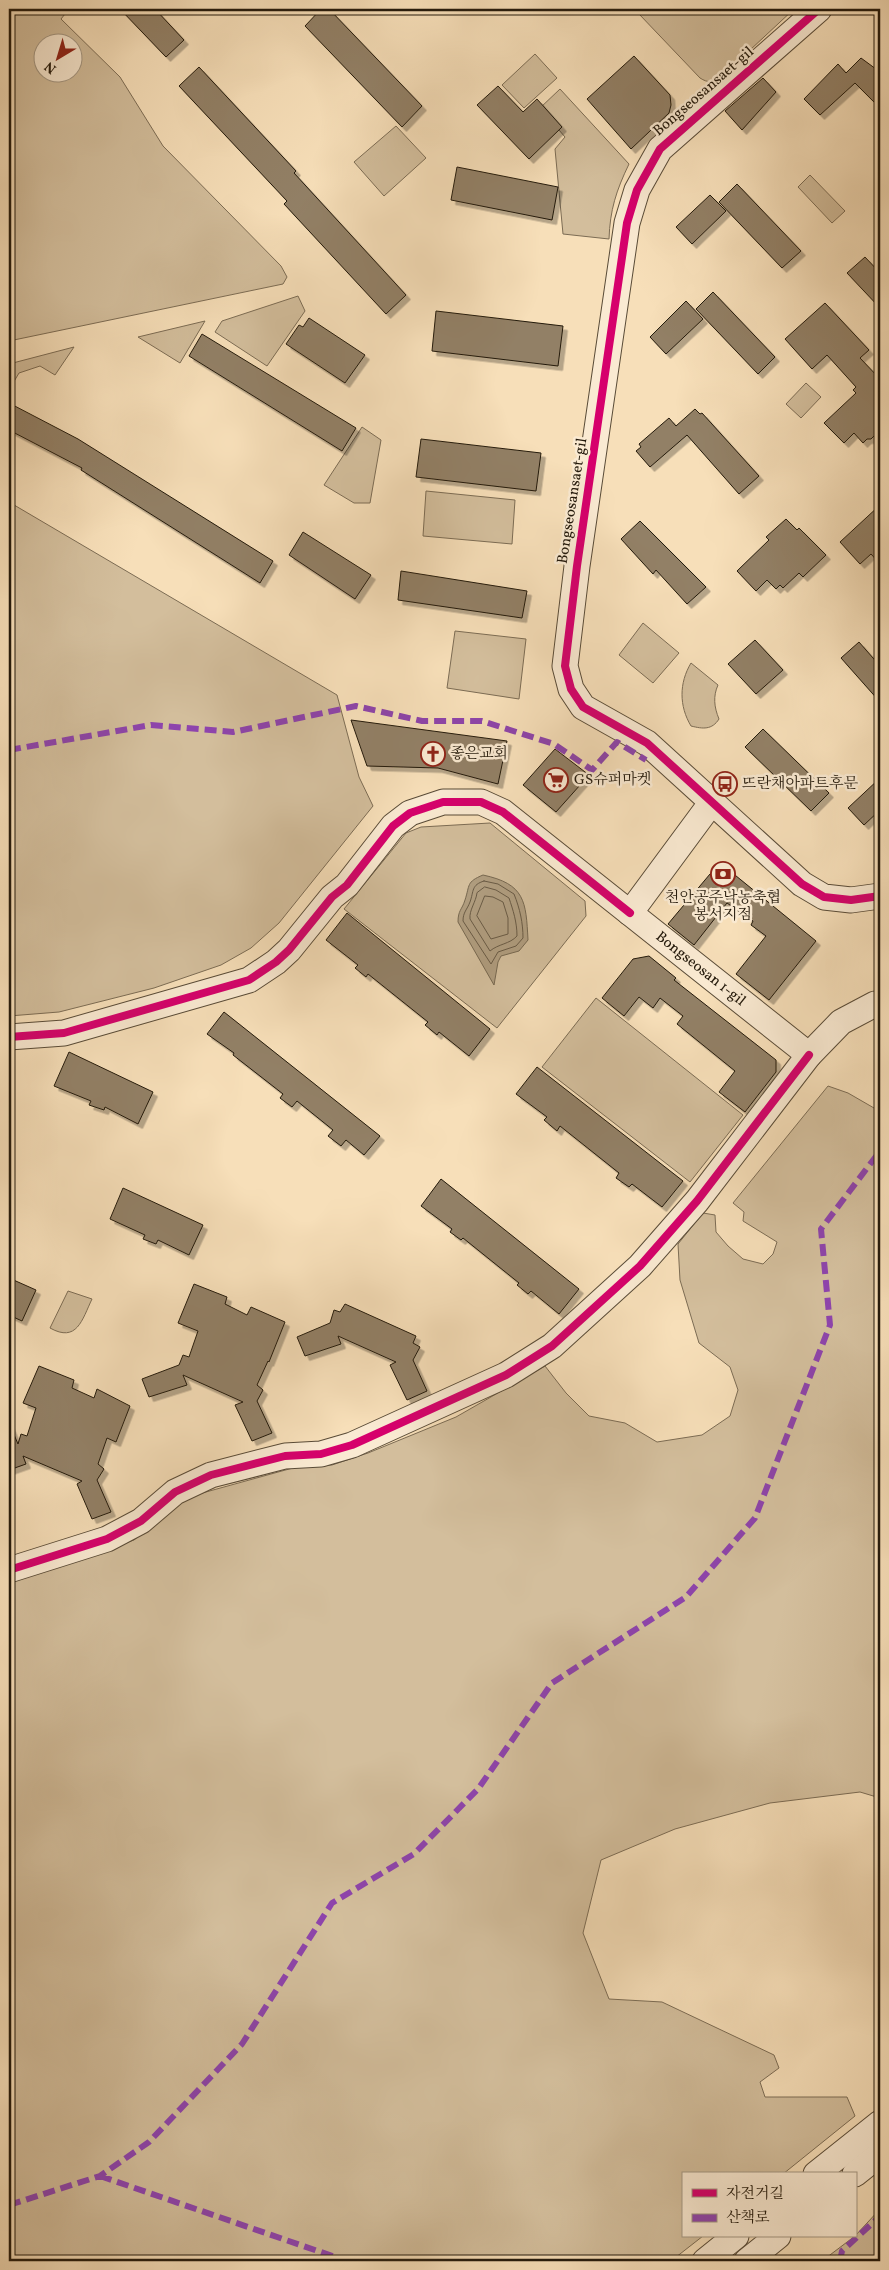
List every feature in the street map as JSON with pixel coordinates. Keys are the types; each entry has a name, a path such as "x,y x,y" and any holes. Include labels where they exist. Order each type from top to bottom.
{"street":[{"name":"Bongseosansaet-gil","path":"819,9 660,149 637,190 627,223 577,566 565,666 571,689 584,707 647,743 802,884 824,896 851,900 880,896"},
{"name":"Bongseosan 1-gil","path":"9,1037 64,1033 249,980 276,962 289,950 332,897 347,885 393,826 410,813 443,802 481,802 503,812 809,1054"},
{"path":"630,913 712,802"},
{"path":"9,1570 107,1539 141,1521 175,1492 211,1475 276,1458 321,1454 352,1445 506,1375 552,1346 640,1266 697,1201 809,1054 841,1022 875,1004 880,1005"},
{"path":"819,2172 880,2123"},
{"path":"856,2173 880,2154"},
{"path":"705,2261 734,2238"},
{"path":"747,2261 776,2238"}],"shaded area":[{"path":"9,9 69,9 61,19 74,32 32,32 32,82 82,82 82,40 120,77 163,146 281,266 287,277 283,284 9,341"},
{"path":"644,9 794,9 720,78 710,82 700,78 639,14"},
{"path":"535,54 557,78 524,108 502,85"},
{"path":"560,89 629,164 614,201 609,239 563,234 555,149 565,137 540,108"},
{"path":"396,126 426,158 384,196 354,162"},
{"path":"810,175 845,211 832,223 798,187"},
{"path":"298,296 305,311 267,366 215,332 222,321"},
{"path":"205,321 180,363 138,337"},
{"path":"74,347 55,375 40,366 19,373 9,390 9,364"},
{"path":"806,383 821,397 801,418 786,404"},
{"path":"362,427 381,440 370,503 354,503 324,485"},
{"path":"426,491 515,500 512,544 423,536"},
{"path":"9,502 337,695 359,777 373,806 279,923 251,948 221,965 154,988 59,1012 9,1016"},
{"path":"643,623 679,653 653,683 619,655"},
{"path":"455,631 526,639 519,699 447,688"},
{"path":"691,663 718,685 715,693 715,702 719,719 710,727 691,726 684,711 682,694 684,678"},
{"path":"490,823 585,901 586,916 497,1028 344,909 406,833 421,827"},
{"path":"596,998 743,1115 690,1182 542,1067"},
{"path":"828,1086 848,1093 874,1108 880,1103 880,1798 860,1792 770,1803 675,1829 601,1860 583,1933 609,1999 662,2002 774,2055 779,2068 760,2082 765,2097 847,2097 855,2116 785,2172 682,2172 682,2238 700,2238 671,2261 9,2261 9,1577 70,1561 134,1540 180,1503 195,1495 300,1466 332,1465 368,1453 456,1417 545,1366 566,1393 589,1416 625,1423 657,1442 702,1435 730,1416 738,1390 730,1367 699,1343 680,1280 678,1244 703,1213 715,1215 716,1232 728,1246 743,1259 763,1264 773,1254 777,1242 743,1221 744,1212 733,1203"},
{"path":"68,1291 92,1299 77,1327 67,1333 50,1328"},
{"path":"880,2209 880,2261 822,2261 852,2238 856,2238 856,2235"}],"water":[{"path":"483,875 507,883 515,889 524,905 526,915 528,940 519,951 501,956 498,962 494,985 458,922 459,912 471,882"}],"building":[{"path":"120,9 155,9 184,40 166,57"},
{"path":"321,9 329,9 422,106 402,127 305,26"},
{"path":"634,56 670,95 671,105 669,113 631,149 587,99"},
{"path":"861,58 880,72 880,108 855,83 820,115 804,99 838,64 846,73"},
{"path":"199,67 296,171 294,173 406,295 386,314 284,204 287,201 179,86"},
{"path":"763,78 776,92 742,130 725,111"},
{"path":"498,86 523,112 537,99 562,127 529,159 477,105"},
{"path":"457,167 558,187 552,220 451,200"},
{"path":"737,184 801,251 782,268 719,202"},
{"path":"710,195 726,211 692,244 676,227"},
{"path":"865,257 880,273 880,308 847,273"},
{"path":"713,292 775,357 758,374 696,309"},
{"path":"686,301 703,319 666,354 650,337"},
{"path":"825,303 869,350 860,358 880,379 880,430 871,439 867,439 863,443 854,433 844,443 824,423 856,393 853,390 856,387 827,355 812,369 785,339"},
{"path":"436,311 563,326 558,366 432,351"},
{"path":"309,318 365,355 345,383 286,344 299,325 303,327"},
{"path":"202,334 356,428 342,451 189,356"},
{"path":"9,403 78,439 273,561 260,583 81,470 82,468 9,430"},
{"path":"695,409 700,414 702,413 759,476 739,494 687,435 650,467 636,451 641,447 639,444 669,418 676,426"},
{"path":"421,439 541,453 536,491 416,477"},
{"path":"880,505 880,564 871,554 860,564 840,542"},
{"path":"786,519 797,530 799,528 826,555 803,577 799,573 783,588 780,585 776,589 767,580 756,591 737,571 769,540 766,537"},
{"path":"640,521 706,587 687,604 656,570 653,574 621,539"},
{"path":"303,532 371,575 355,599 289,555"},
{"path":"401,571 527,591 522,618 398,600"},
{"path":"755,640 783,670 756,694 728,664"},
{"path":"859,642 880,666 880,702 841,658"},
{"name":"좋은교회","path":"351,720 507,741 498,784 438,768 367,766"},
{"path":"763,729 829,793 811,811 745,747"},
{"name":"GS슈퍼마켓","path":"555,749 589,775 556,812 523,785"},
{"path":"880,778 880,810 864,825 848,808"},
{"path":"730,871 816,941 769,1000 736,974 766,936 751,925 753,921 727,903 694,945 668,924 710,874"},
{"path":"347,913 490,1029 469,1056 439,1032 437,1035 425,1025 428,1022 368,974 366,977 355,968 358,965 326,940"},
{"path":"649,956 676,978 674,980 776,1060 776,1072 745,1112 719,1092 735,1071 677,1024 683,1016 660,998 653,1008 639,997 624,1016 602,998 633,959"},
{"path":"224,1012 380,1136 364,1155 346,1140 341,1146 328,1136 333,1130 297,1101 292,1107 280,1098 283,1094 233,1055 234,1053 207,1034"},
{"path":"69,1052 153,1092 138,1124 105,1107 104,1110 89,1105 91,1101 54,1086"},
{"path":"537,1067 683,1181 662,1207 632,1184 629,1187 616,1178 619,1173 560,1126 557,1131 544,1120 547,1117 516,1094"},
{"path":"441,1179 579,1289 559,1314 531,1291 528,1294 517,1285 519,1283 463,1238 461,1240 450,1232 452,1229 421,1206"},
{"path":"123,1188 203,1225 189,1255 158,1240 156,1244 143,1239 145,1235 110,1219"},
{"path":"9,1278 36,1290 22,1321 9,1315"},
{"path":"194,1284 227,1297 225,1304 247,1315 251,1307 285,1322 269,1362 257,1385 263,1390 257,1401 272,1433 252,1441 235,1405 243,1402 183,1375 187,1385 149,1397 142,1379 179,1365 183,1355 189,1357 198,1331 178,1323"},
{"path":"345,1304 416,1336 413,1343 420,1347 413,1360 427,1391 407,1400 390,1365 396,1362 338,1336 341,1344 305,1356 297,1337 330,1323 334,1310 340,1312"},
{"path":"39,1366 74,1380 72,1388 94,1398 97,1389 130,1406 116,1442 107,1438 98,1464 104,1469 97,1480 111,1512 92,1519 77,1484 82,1481 23,1456 26,1464 9,1470 9,1423 18,1444 21,1434 27,1436 36,1408 23,1403"}],"marked path":[{"path":"9,750 151,725 233,732 356,706 422,721 482,721 554,744 592,770 617,742 646,760"},
{"path":"9,2205 100,2176 149,2142 242,2044 332,1903 414,1854 478,1789 552,1683 686,1597 755,1518 830,1325 821,1229 880,1151"},
{"path":"100,2176 341,2259 355,2261"},
{"path":"840,2261 842,2251 879,2217 880,2189"}],"cycle path":[{"path":"819,9 660,149 637,190 627,223 577,566 565,666 571,689 583,707 647,743 802,884 824,897 851,900 880,896"},
{"path":"9,1037 64,1033 249,980 276,962 289,950 332,897 347,885 393,826 410,813 443,802 481,802 503,812 630,913"},
{"path":"9,1570 107,1539 141,1521 175,1492 211,1475 285,1456 321,1454 352,1445 506,1375 552,1346 640,1266 697,1201 809,1055"}],"place":[{"name":"좋은교회","path":"433,754"},
{"name":"GS슈퍼마켓","path":"556,780"},
{"name":"뜨란채아파트후문","path":"725,784"},
{"name":"천안공주낙농축협 봉서지점","path":"723,874"}]}
